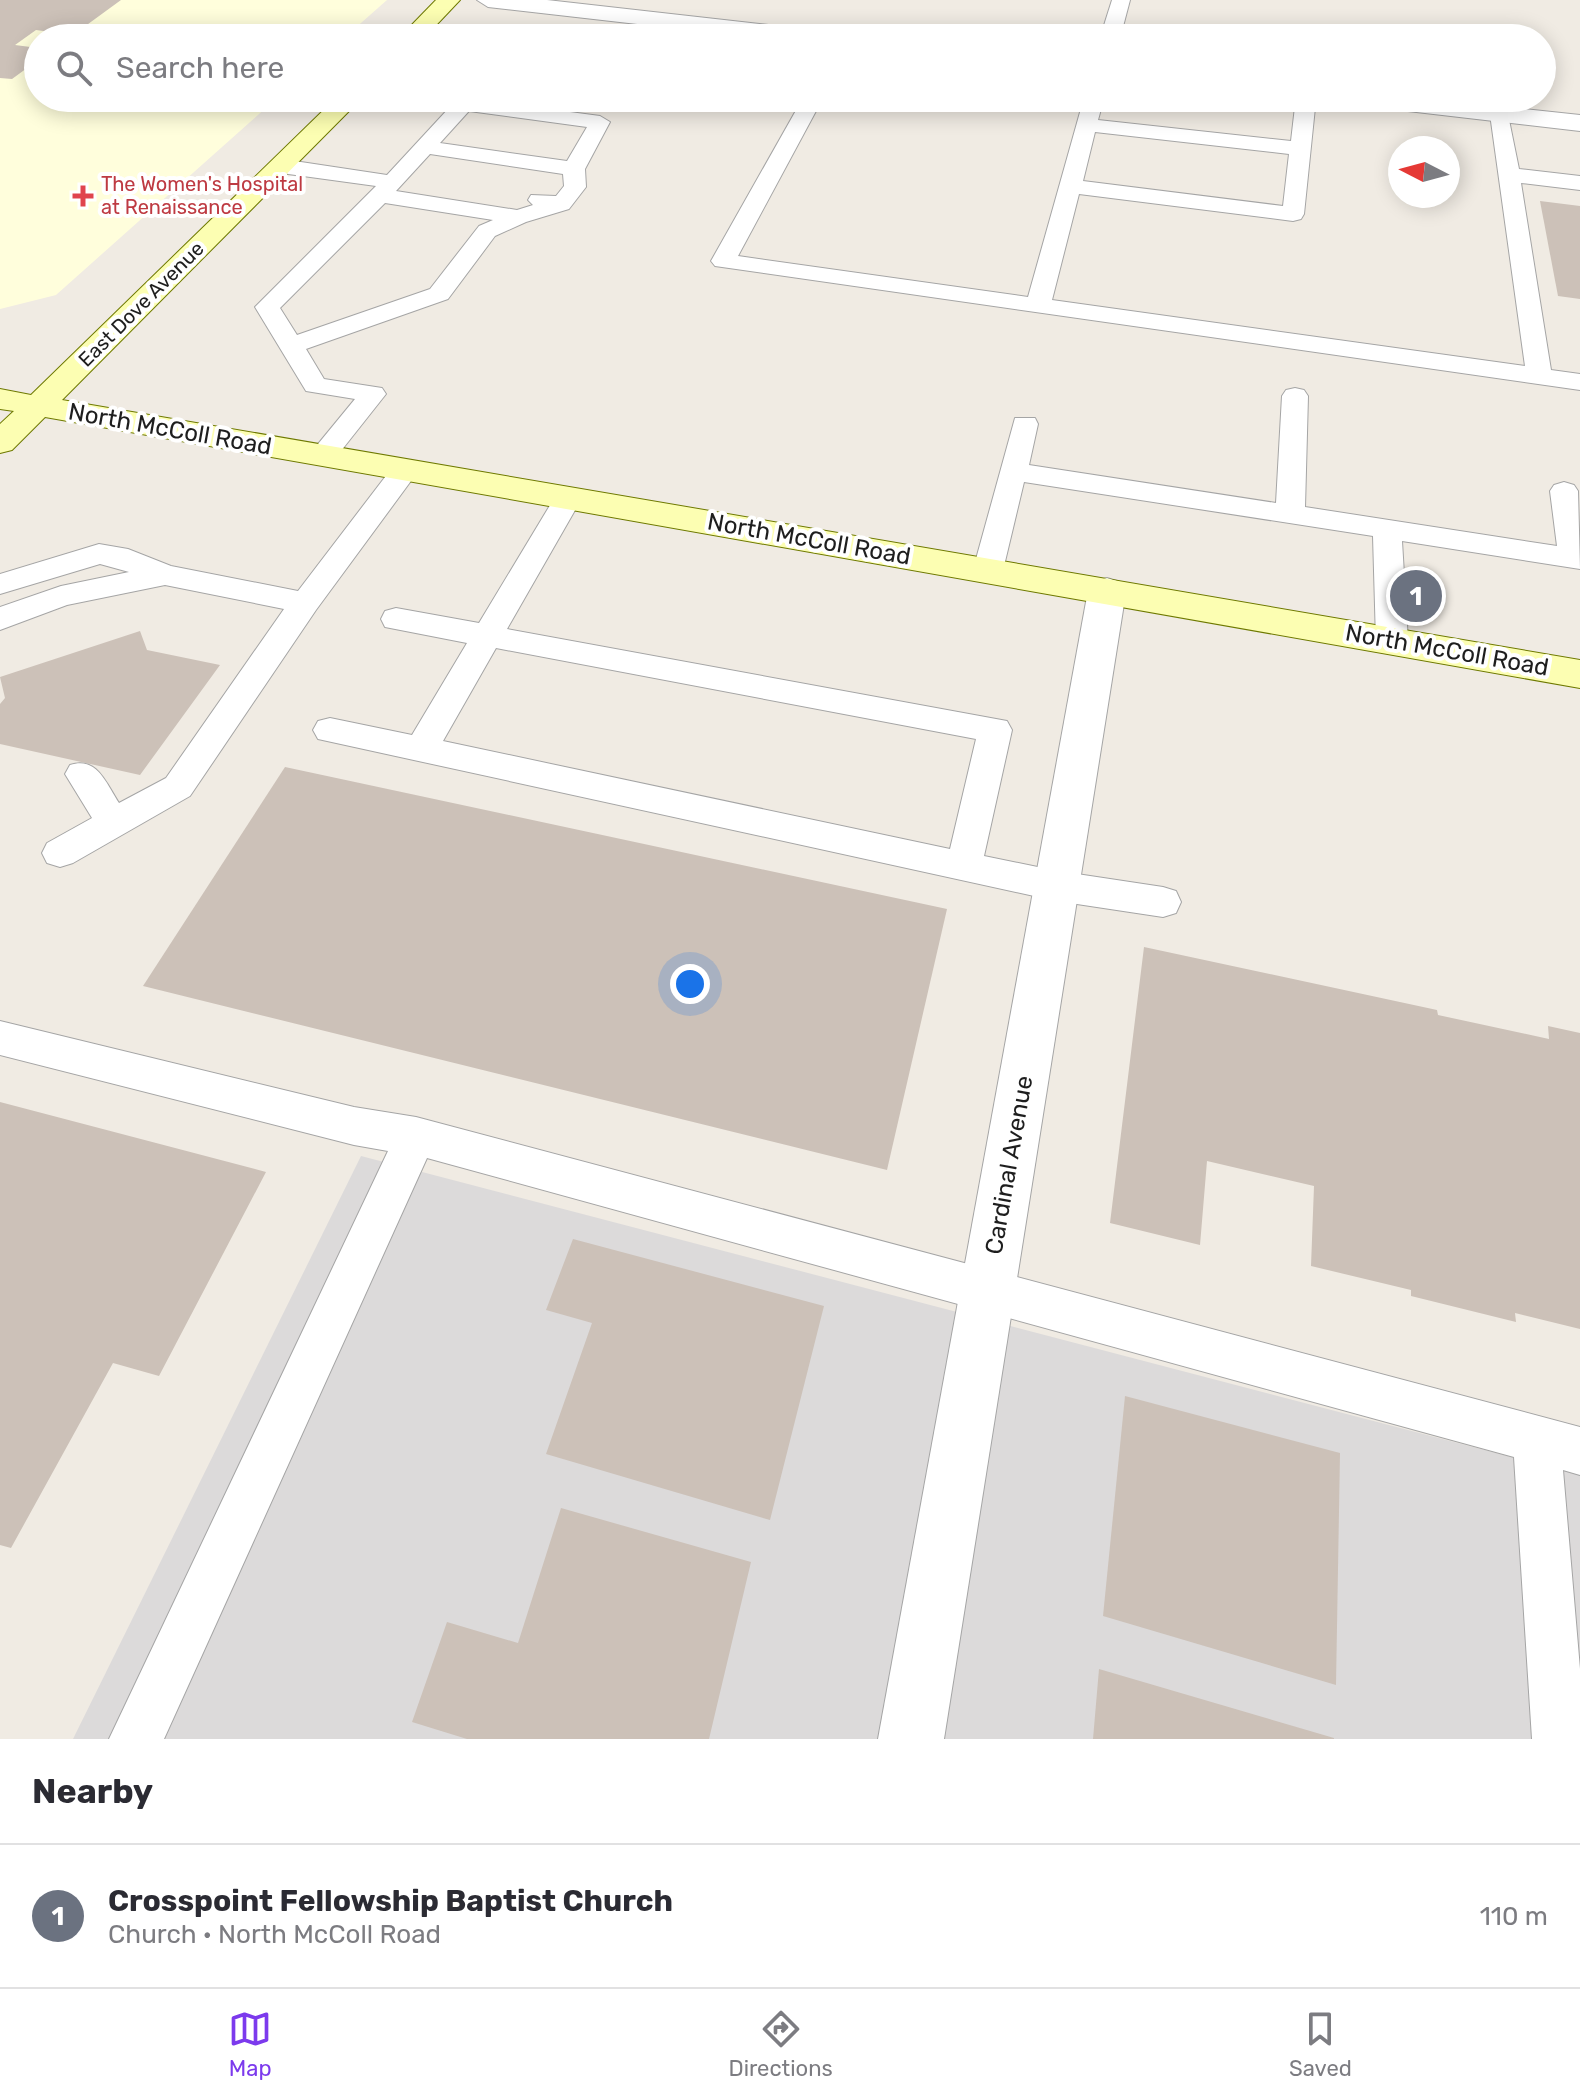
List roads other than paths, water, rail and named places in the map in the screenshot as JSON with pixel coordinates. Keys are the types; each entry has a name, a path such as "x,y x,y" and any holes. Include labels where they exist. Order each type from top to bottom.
{"main road":[{"path":"425,24 449,0"},
{"name":"East Dove Avenue","path":"0,443 336,112"},
{"name":"North McColl Road","path":"0,399 1580,674"}],"street":[{"path":"488,0 698,24"},
{"path":"1482,112 1580,123"},
{"name":"Cardinal Avenue","path":"911,1739 1107,591"}],"lane":[{"path":"1114,24 1121,0"},
{"path":"323,455 373,394 315,385 267,307 401,173 457,112"},
{"path":"293,345 439,294 487,231 518,217 561,188 600,122 524,112"},
{"path":"805,112 723,261 1580,382"},
{"path":"1038,305 1090,112"},
{"path":"1070,186 1293,214 1305,112"},
{"path":"1500,114 1539,376"},
{"path":"1086,125 1301,149"},
{"path":"281,166 401,173 561,188"},
{"path":"401,173 454,178"},
{"path":"401,173 518,217"},
{"path":"1510,175 1580,183"},
{"path":"1290,514 1295,396"},
{"path":"988,570 1025,424"},
{"path":"114,824 68,821 114,824 178,787 305,603 405,470"},
{"path":"1013,471 1577,559 1564,491"},
{"path":"421,749 568,498"},
{"path":"1387,529 1392,641"},
{"path":"0,584 99,554 118,556 165,575 305,603"},
{"path":"0,619 61,596 165,575"},
{"path":"396,619 995,730 964,866"},
{"path":"330,730 1057,886 1163,902"},
{"path":"0,1038 354,1126 416,1136 1559,1446 1559,1739"},
{"path":"136,1739 416,1136"}],"place":[{"name":"The Women's Hospital at Renaissance","path":"83,196"},
{"name":"Crosspoint Fellowship Baptist Church","path":"1416,596"}]}
